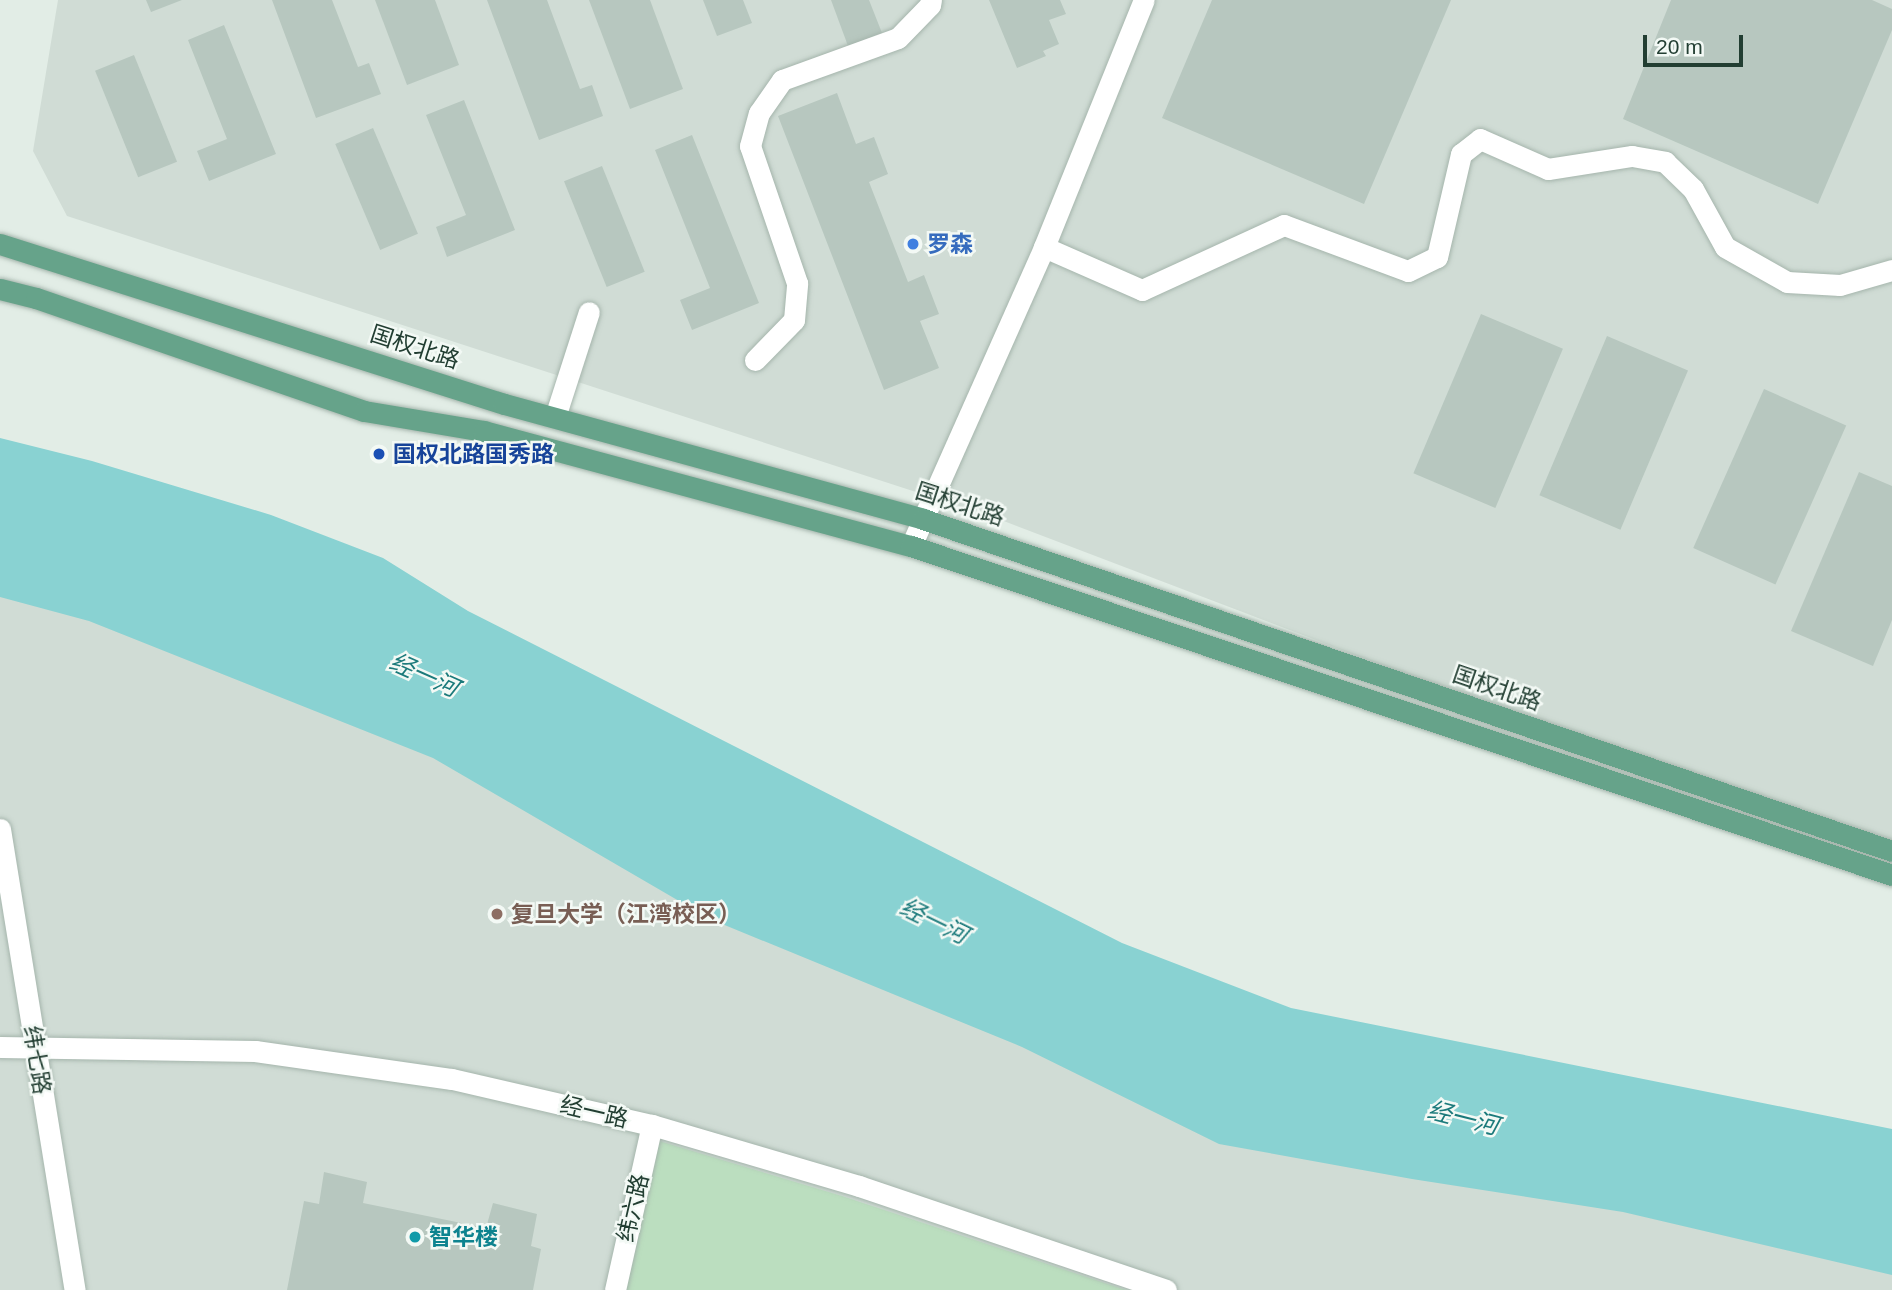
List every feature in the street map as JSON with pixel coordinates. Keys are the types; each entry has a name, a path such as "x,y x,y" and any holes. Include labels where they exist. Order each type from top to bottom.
{"main road":[{"name":"国权北路","path":"0,244 555,417 923,519 1892,850"},
{"path":"0,289 36,298 364,411 484,431 911,546 1892,875"}],"street":[{"path":"755,360 794,320 797,284 750,146 759,113 782,80 898,38 930,5 931,0"},
{"path":"911,546 1044,247 1144,0"},
{"path":"1044,247 1142,290 1284,225 1408,271 1437,257 1461,154 1480,139 1548,169 1632,156 1665,162 1693,189 1725,247 1787,282 1840,285 1892,270"},
{"path":"555,417 589,312"},
{"name":"纬七路","path":"0,829 75,1290"},
{"name":"经一路","path":"0,1047 255,1051 452,1079 652,1125 859,1186 1166,1290"},
{"name":"纬六路","path":"615,1290 652,1125"}],"shaded area":[{"path":"58,0 1892,0 1892,860 996,518 67,216 33,151"},
{"name":"复旦大学（江湾校区）","path":"0,491 1263,1045 1892,1186 1892,1290 0,1290"}],"green space":[{"path":"656,1140 842,1196 1126,1290 623,1290"}],"water":[{"name":"经一河","path":"0,438 92,461 271,515 383,558 468,611 1122,943 1291,1008 1892,1129 1892,1275 1623,1212 1412,1179 1219,1144 1022,1047 710,919 433,758 89,621 0,597"}],"building":[{"path":"146,0 182,0 151,12"},
{"path":"272,0 332,0 358,67 369,63 381,94 316,118"},
{"path":"375,0 435,0 459,65 407,85"},
{"path":"487,0 547,0 580,89 592,85 603,116 539,140"},
{"path":"589,0 650,0 683,89 630,109"},
{"path":"703,0 743,0 752,23 717,36"},
{"path":"831,0 869,0 882,33 848,46"},
{"path":"989,0 1060,0 1066,14 1049,20 1059,44 1043,51 1046,56 1017,68"},
{"path":"1212,0 1451,0 1364,204 1162,118"},
{"path":"1671,0 1872,0 1892,9 1892,30 1818,204 1623,119"},
{"path":"224,25 276,154 209,181 197,151 227,139 188,40"},
{"path":"134,55 177,162 138,177 95,71"},
{"path":"837,93 856,144 874,137 888,174 869,182 908,282 924,275 939,314 920,321 939,368 884,390 778,116"},
{"path":"464,100 515,230 447,257 436,227 466,215 426,115"},
{"path":"373,128 418,234 380,250 335,144"},
{"path":"692,135 759,303 692,330 680,300 710,288 655,150"},
{"path":"602,166 645,272 607,287 564,181"},
{"path":"1481,314 1563,349 1495,508 1413,473"},
{"path":"1607,336 1688,370 1620,530 1539,495"},
{"path":"1764,389 1846,426 1775,585 1693,548"},
{"path":"1859,472 1892,486 1892,620 1873,666 1791,631"},
{"name":"智华楼","path":"324,1172 367,1182 363,1203 486,1228 493,1203 537,1214 531,1246 541,1249 533,1290 287,1290 304,1201 319,1204"}],"place":[{"name":"罗森","path":"913,244"},
{"name":"国权北路国秀路","path":"379,454"},
{"name":"复旦大学（江湾校区）","path":"497,914"},
{"name":"智华楼","path":"415,1237"}]}
